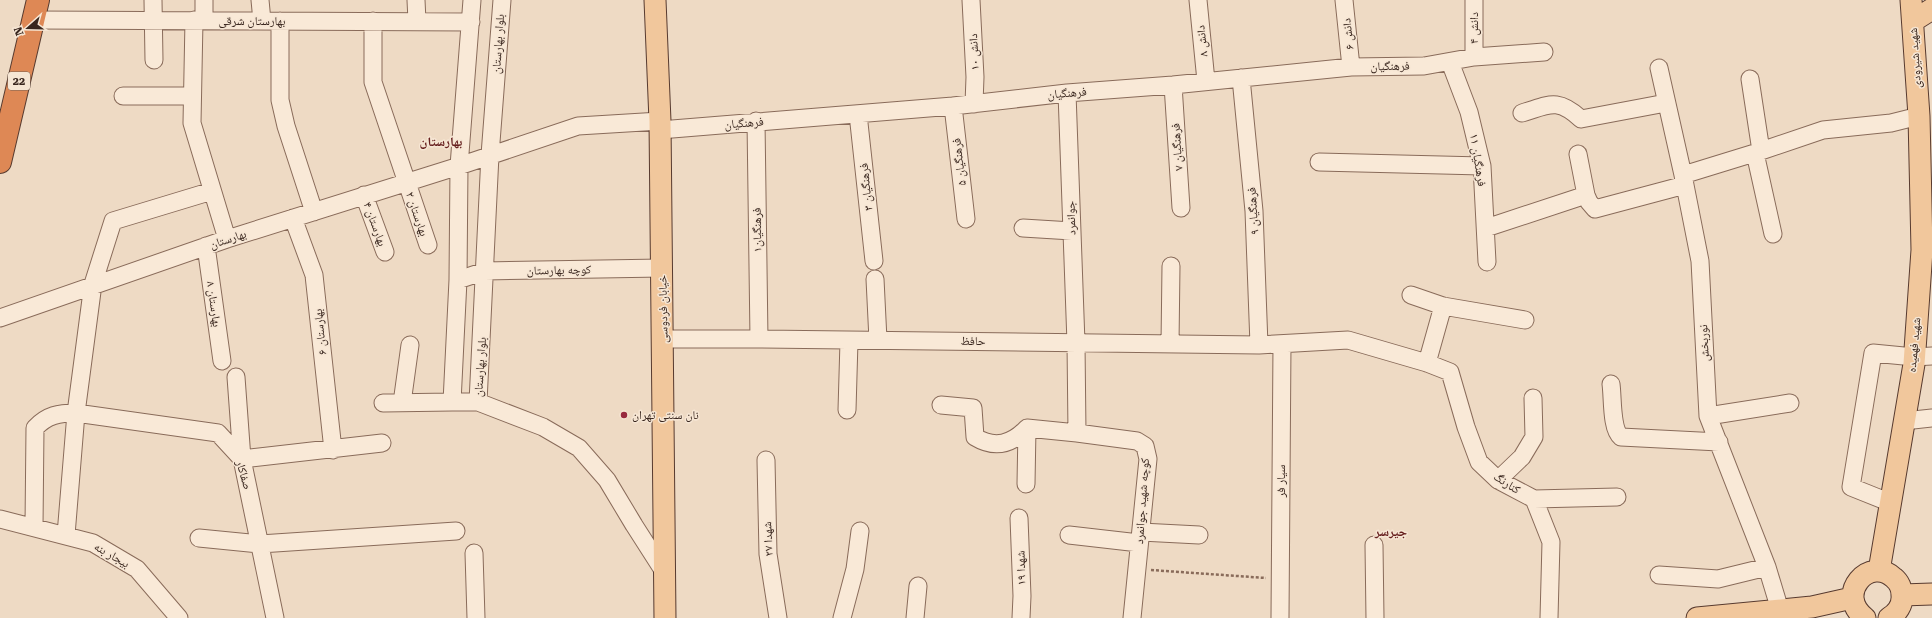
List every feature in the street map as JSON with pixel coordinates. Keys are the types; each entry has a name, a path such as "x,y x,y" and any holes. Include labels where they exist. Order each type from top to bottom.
{"highway":[{"name":"22","path":"0,162 36,10"}],"main road":[{"name":"خیابان فردوسی","path":"656,0 660,126 666,575 665,618"},
{"name":"شهید شیرودی","path":"1910,0 1925,105"},
{"path":"1913,21 1932,9"},
{"name":"شهید فهمیده","path":"1879,571 1904,421 1923,357 1922,250 1925,105"},
{"path":"1865,618 1854,606 1852,598 1853,591 1860,578 1865,574 1879,571 1886,573 1897,581 1902,595 1899,609 1889,618"},
{"path":"1902,595 1932,594"},
{"path":"1698,618 1780,610 1813,613 1852,598"}],"street":[{"path":"153,0 152,20 154,60"},
{"path":"204,0 199,20 192,96 192,123 227,239"},
{"path":"260,0 262,21"},
{"path":"416,0 417,22"},
{"path":"452,402 458,280 459,166 472,0"},
{"name":"بلوار بهارستان","path":"383,403 478,402 490,155 502,0"},
{"name":"دانش ۱۰","path":"971,0 975,77 974,104"},
{"name":"دانش ۸","path":"1198,0 1206,81"},
{"name":"دانش ۶","path":"1344,0 1351,67"},
{"name":"دانش ۴","path":"1474,0 1474,57"},
{"name":"بهارستان شرقی","path":"36,10 152,20 471,22"},
{"path":"280,21 280,100 286,126 314,212"},
{"name":"بهارستان ۲","path":"373,21 373,82 428,245"},
{"name":"فرهنگیان","path":"490,155 578,126 660,126 756,122 953,106 1067,93 1173,85 1351,67 1424,66 1474,57 1544,52"},
{"name":"فرهنگیان ۱۱","path":"1450,62 1469,112 1482,166 1487,262"},
{"name":"نوربخش","path":"1659,68 1700,261 1708,416 1767,567 1780,610"},
{"name":"فرهنگیان ۹","path":"1241,78 1254,211 1259,345"},
{"path":"1750,79 1758,152 1773,234"},
{"name":"فرهنگیان ۷","path":"1173,85 1182,208"},
{"name":"جوانمرد","path":"1067,93 1076,344"},
{"path":"123,96 192,96"},
{"path":"1522,113 1554,103 1570,109 1581,119 1666,103"},
{"path":"1578,154 1586,196 1588,202 1595,209 1684,180 1758,152 1823,130 1890,123 1925,105"},
{"name":"فرهنگیان ۵","path":"953,106 966,219"},
{"name":"فرهنگیان ۳","path":"858,114 874,261"},
{"name":"فرهنگیان۱","path":"756,122 759,339"},
{"name":"بهارستان","path":"0,318 93,284 227,239 490,155"},
{"path":"1319,162 1482,166"},
{"path":"66,536 76,413 93,284 113,221 212,191"},
{"name":"بهارستان ۴","path":"364,195 385,252"},
{"path":"1486,228 1586,196"},
{"name":"بهارستان ۶","path":"293,218 314,275 333,450"},
{"path":"1023,228 1072,231"},
{"name":"بهارستان ۸","path":"206,246 222,361"},
{"path":"1170,344 1171,266"},
{"name":"کوچه بهارستان","path":"458,280 485,271 662,268"},
{"path":"876,279 878,340"},
{"path":"1411,295 1443,306 1525,320"},
{"path":"1427,363 1443,306"},
{"name":"حافظ","path":"663,339 1259,345 1348,340 1427,363"},
{"path":"847,410 849,341"},
{"path":"1076,344 1077,432"},
{"name":"سیار فر","path":"1280,618 1282,344"},
{"path":"402,403 410,345"},
{"path":"1891,502 1851,487 1873,353 1923,357"},
{"name":"کنارنگ","path":"1427,363 1450,372 1466,427 1480,462 1498,480 1534,500 1551,542 1549,618"},
{"path":"236,377 242,459 333,450 382,443"},
{"path":"1611,384 1615,426 1617,433 1622,437 1719,442"},
{"path":"1498,480 1522,457 1534,437 1533,398"},
{"path":"478,402 543,427 579,448 608,480 634,525 666,575"},
{"path":"1708,416 1790,403"},
{"path":"941,405 973,408 975,437 985,443 1008,442 1019,436 1027,428"},
{"name":"صفاکار","path":"34,527 35,428 43,419 59,413 76,413 218,434 242,459 276,618"},
{"path":"1904,421 1932,418"},
{"path":"1026,484 1027,428"},
{"name":"کوچه شهید جوانمرد","path":"1027,428 1077,432 1137,441 1145,446 1148,459 1132,618"},
{"name":"۲۷ شهدا","path":"766,460 768,554 778,618"},
{"path":"1534,500 1617,497"},
{"name":"شهدا ۱۹","path":"1019,518 1022,596 1021,618"},
{"name":"بیجار بنه","path":"0,519 94,543 136,569 175,617"},
{"path":"199,538 260,544 456,531"},
{"path":"842,618 855,569 860,531"},
{"path":"1070,534 1140,538 1199,535"},
{"path":"1374,545 1375,618"},
{"path":"474,553 476,618"},
{"path":"1659,575 1718,580 1767,567"},
{"path":"915,618 918,586"}],"path":[{"path":"1137,569 1280,578"}],"place":[{"name":"نان سنتی تهران","path":"624,415"}],"district":[{"name":"بهارستان","path":"441,141"},
{"name":"جیرسر","path":"1391,531"}]}
